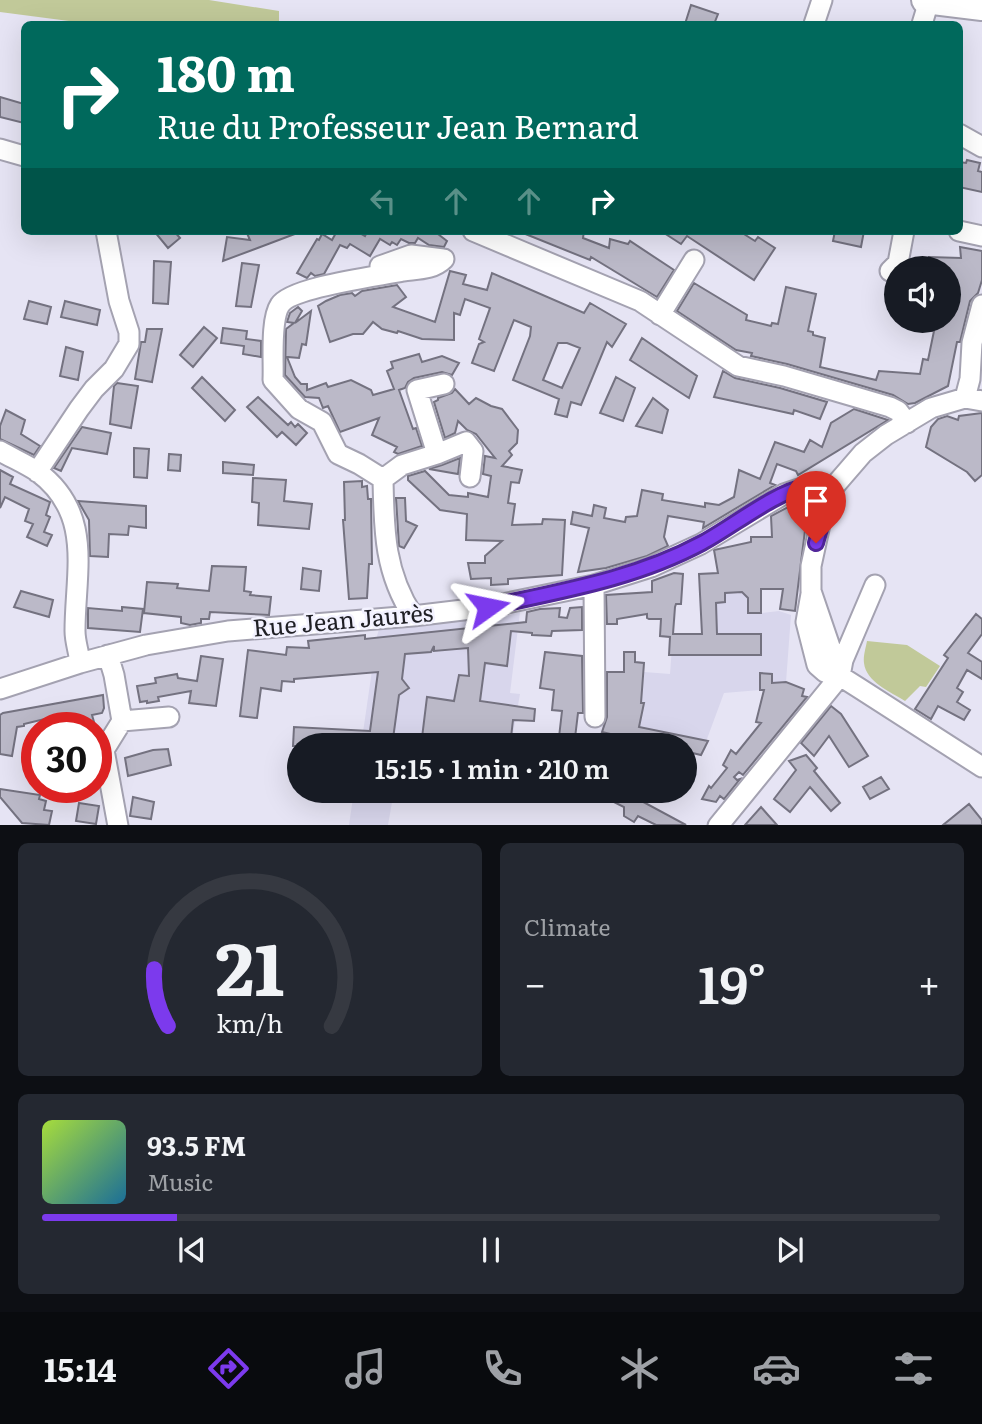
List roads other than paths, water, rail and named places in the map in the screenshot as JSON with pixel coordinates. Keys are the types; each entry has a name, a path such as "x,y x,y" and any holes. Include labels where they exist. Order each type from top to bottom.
{"main road":[{"path":"925,9 982,6"}],"street":[{"path":"815,21 822,0"},
{"path":"963,136 982,147"},
{"path":"0,149 21,155"},
{"path":"963,232 982,236"},
{"path":"37,472 79,409 114,369 129,344 129,332 119,301 107,235"},
{"path":"483,235 640,301 738,366 784,376 890,407 898,411 906,423"},
{"path":"899,256 903,235"},
{"path":"660,315 694,260"},
{"path":"328,286 309,289 281,303 274,332 273,380 299,409 322,422 338,454 383,479"},
{"path":"982,305 974,339 975,388 931,408 886,435 863,453 831,490 811,566 811,592 806,622 817,665 825,673 840,676 982,767"},
{"path":"437,454 417,390 444,384"},
{"path":"383,479 402,465 466,442 473,451 470,477"},
{"path":"0,451 37,472 64,502 73,518 78,538 79,570 74,635 80,663"},
{"path":"383,479 391,575 413,616"},
{"name":"Rue Jean Jaurès","path":"0,689 146,645 228,631 488,607 594,585 652,567 701,544 784,494 805,487 831,490"},
{"path":"718,825 840,676 843,660 875,584"},
{"path":"594,585 595,717"},
{"path":"811,592 840,676"},
{"path":"824,632 842,634 855,631"},
{"path":"108,655 122,722 104,750 118,825"},
{"path":"122,722 169,717"}]}
